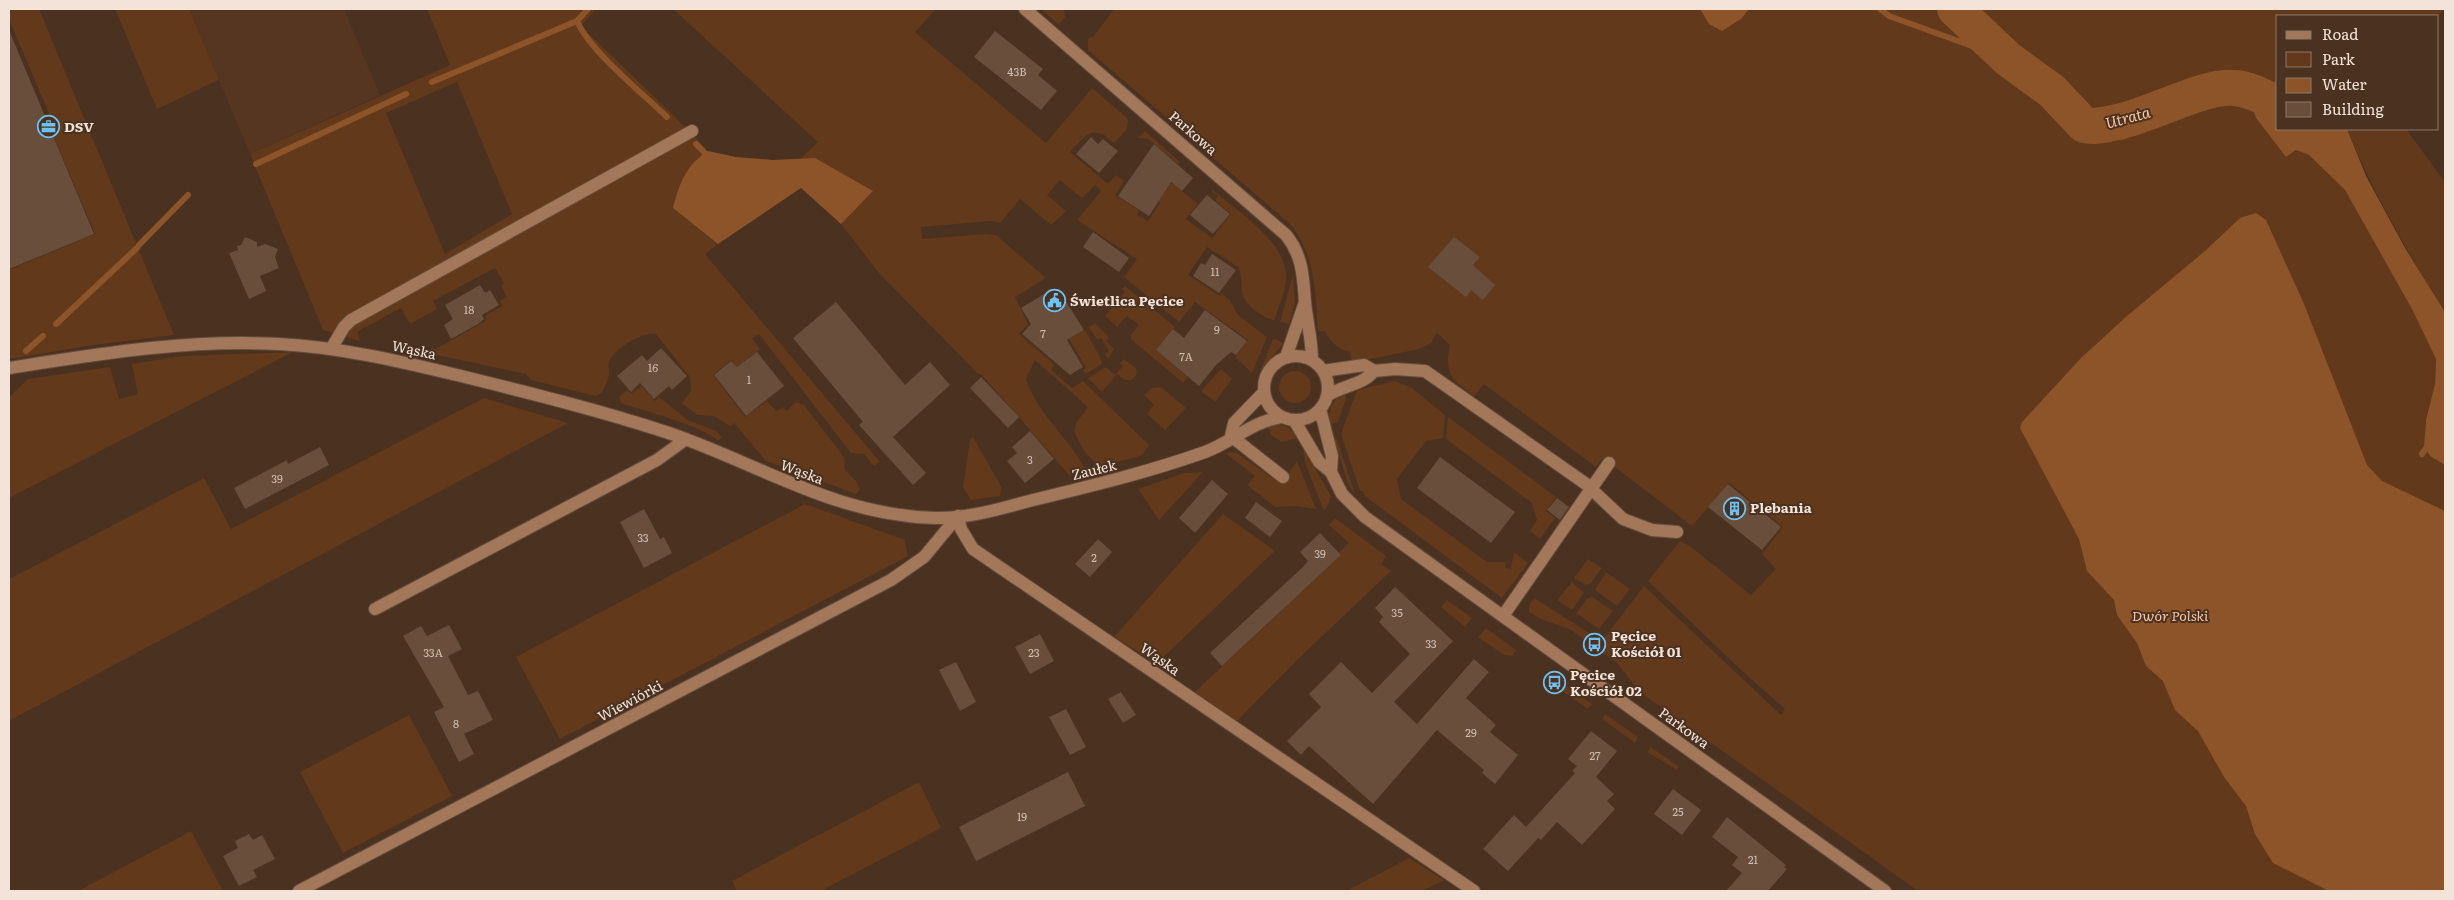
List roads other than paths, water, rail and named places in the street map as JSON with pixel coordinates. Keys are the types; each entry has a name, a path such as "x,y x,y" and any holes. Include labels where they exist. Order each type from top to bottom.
{"street":[{"name":"Parkowa","path":"1025,9 1282,230 1291,241 1300,259 1305,283 1305,302 1312,336 1312,360"},
{"path":"331,349 344,327 351,320 692,131"},
{"name":"Parkowa","path":"1286,357 1292,334 1305,302"},
{"name":"Wąska","path":"9,369 160,346 272,344 331,349 423,367 547,397 686,439 814,493 869,511 937,518 958,516 965,537 970,545 979,553 1474,891"},
{"path":"1299,356 1312,360 1323,371 1328,385 1327,396 1320,409 1308,418 1288,418 1270,407 1264,392 1267,373 1277,362 1286,357 1299,356"},
{"path":"1323,371 1364,365 1374,372 1404,369 1428,372 1592,490 1614,512 1628,522 1660,532 1677,532"},
{"path":"1327,396 1336,390 1367,380 1374,372"},
{"path":"1264,392 1234,423 1232,436 1283,476"},
{"name":"Parkowa","path":"1320,409 1332,456 1331,472"},
{"name":"Parkowa","path":"1288,418 1319,462 1331,472 1342,494 1359,512 1885,891"},
{"name":"Zaułek","path":"958,516 1000,508 1132,476 1205,452 1219,446 1232,436 1242,435 1256,425 1288,418"},
{"path":"376,609 657,460 686,439"},
{"path":"1503,616 1609,463"},
{"name":"Wiewiórki","path":"299,891 891,580 924,557 958,516"}],"water":[{"path":"1700,9 1749,9 1741,19 1722,31 1709,24"},
{"path":"2253,87 2276,93 2276,130 2347,130 2366,176 2405,248 2445,312 2445,465 2430,456 2424,446 2426,420 2435,384 2436,359 2413,311 2345,190 2309,155 2296,150 2286,157 2256,118 2251,104 2244,93"},
{"path":"708,151 736,157 773,160 815,158 873,191 841,224 801,188 718,244 673,208 684,176 694,162"},
{"path":"2256,213 2266,220 2304,304 2367,465 2382,481 2445,511 2445,891 2329,891 2273,863 2255,834 2246,806 2224,777 2198,731 2175,710 2163,681 2146,666 2137,643 2117,615 2114,600 2087,571 2079,539 2020,428 2022,422 2081,358 2127,316 2205,251 2240,218"}],"waterway":[{"path":"432,82 577,21 588,9"},
{"path":"1880,9 1889,16 2008,59"},
{"name":"Utrata","path":"1955,9 2008,59 2052,91 2084,125 2097,126 2118,122 2194,95 2223,88 2246,90 2263,96 2276,104"},
{"path":"577,21 604,58 667,117"},
{"path":"256,164 406,94"},
{"path":"696,144 705,153"},
{"path":"139,245 188,195"},
{"path":"56,324 137,248"},
{"path":"26,351 43,336"},
{"path":"2422,454 2430,443"}],"place":[{"name":"DSV","path":"48,127"},
{"name":"Świetlica Pęcice","path":"1054,301"},
{"name":"Plebania","path":"1734,508"},
{"name":"Pęcice Kościół 01","path":"1595,644"},
{"name":"Pęcice Kościół 02","path":"1554,683"}],"park label":[{"name":"Dwór Polski","path":"2170,616"}]}
